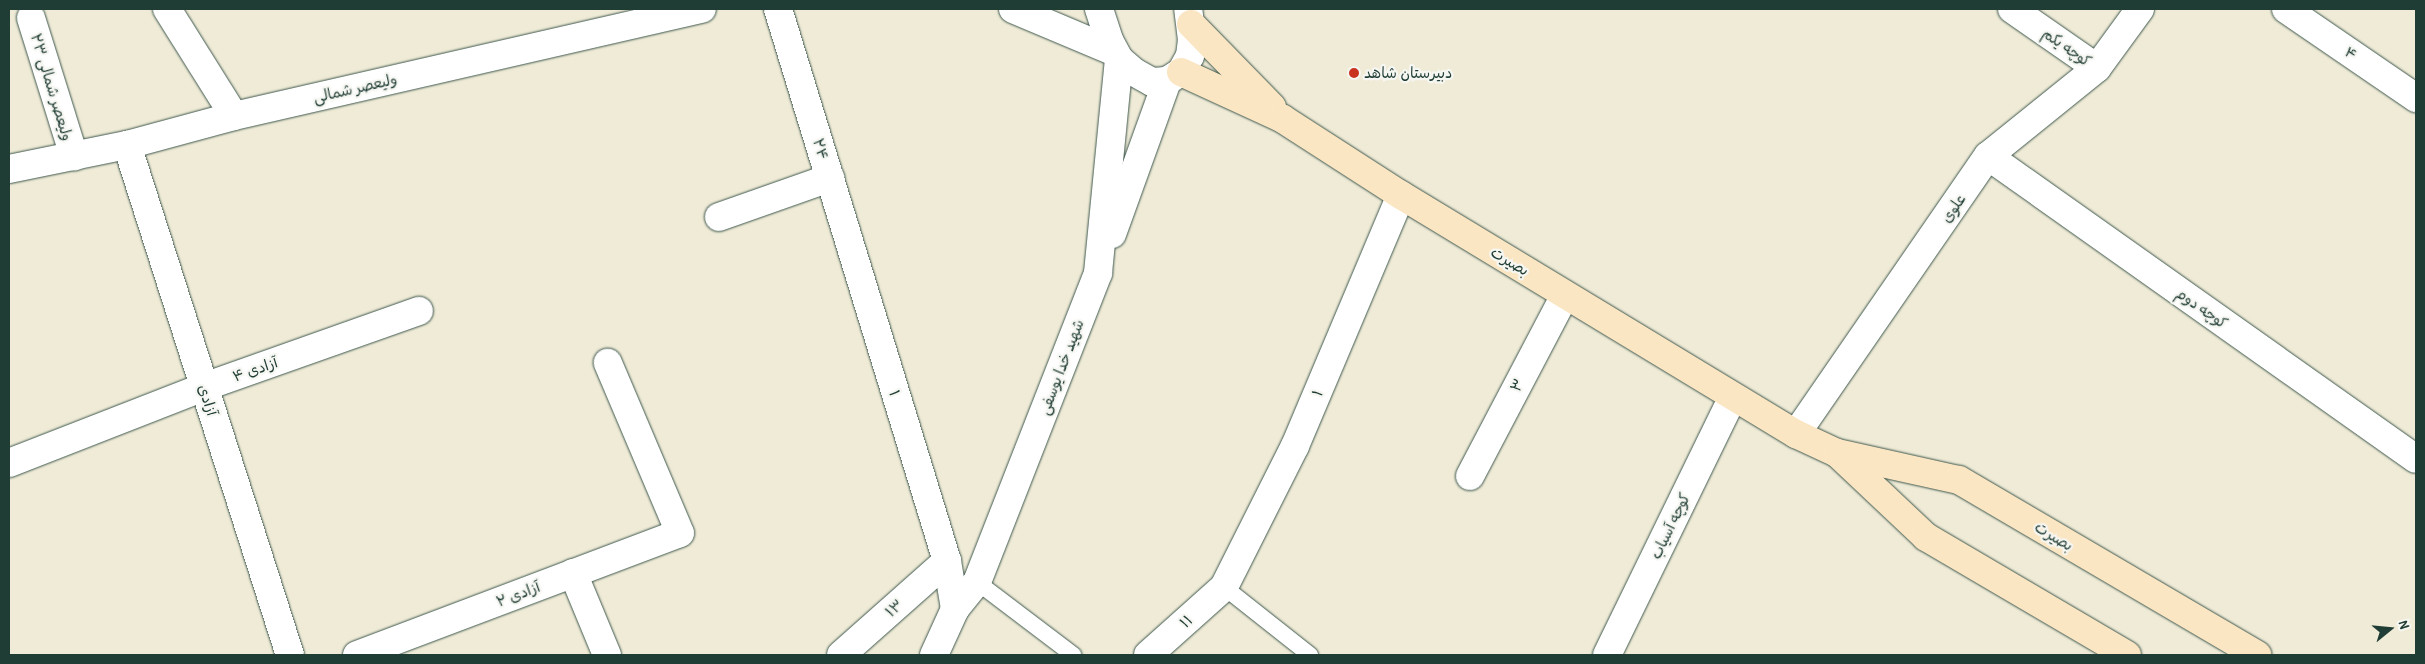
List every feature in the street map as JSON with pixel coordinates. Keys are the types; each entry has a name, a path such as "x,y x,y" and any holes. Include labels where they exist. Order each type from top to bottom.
{"main road":[{"path":"1190,14 1283,119"},
{"name":"بصیرت","path":"1174,77 1283,119 1401,195 1796,434 1837,453 1959,480 2257,655"},
{"name":"بصیرت","path":"1837,453 1926,536 2127,655"}],"street":[{"path":"166,9 234,116"},
{"name":"ولیعصر شمالی","path":"9,169 126,145 234,116 702,9"},
{"name":"۲۴","path":"720,217 830,178 778,9"},
{"path":"1013,9 1117,56 1152,82 1174,77"},
{"path":"1099,9 1108,40 1117,56"},
{"name":"کوچه یکم","path":"2012,9 2097,68"},
{"name":"علوی","path":"1796,434 1988,156 2097,68 2140,9"},
{"name":"۴","path":"2286,9 2416,98"},
{"path":"1098,273 1174,77 1190,56 1190,14"},
{"name":"ولیعصر شمالی ۲۳","path":"31,18 74,156"},
{"name":"شهید خدا یوسفی","path":"934,655 955,609 977,582 1098,273 1117,56"},
{"name":"آزادی","path":"126,145 290,655"},
{"name":"کوچه دوم","path":"1988,156 2416,459"},
{"name":"۱","path":"830,178 947,561 955,609"},
{"name":"۱","path":"1224,587 1294,446 1401,195"},
{"name":"۳","path":"1470,476 1565,295"},
{"name":"آزادی ۴","path":"9,463 204,387 419,311"},
{"name":"آزادی ۲","path":"357,655 680,533 608,363"},
{"name":"کوچه آسیاب","path":"1607,655 1733,397"},
{"name":"۱۳","path":"841,655 947,561"},
{"path":"573,573 607,655"},
{"name":"۱۱","path":"1148,655 1224,587"}],"lane":[{"path":"977,582 1073,655"},
{"path":"1224,587 1310,655"}],"place":[{"name":"دبیرستان شاهد","path":"1354,73"}]}
